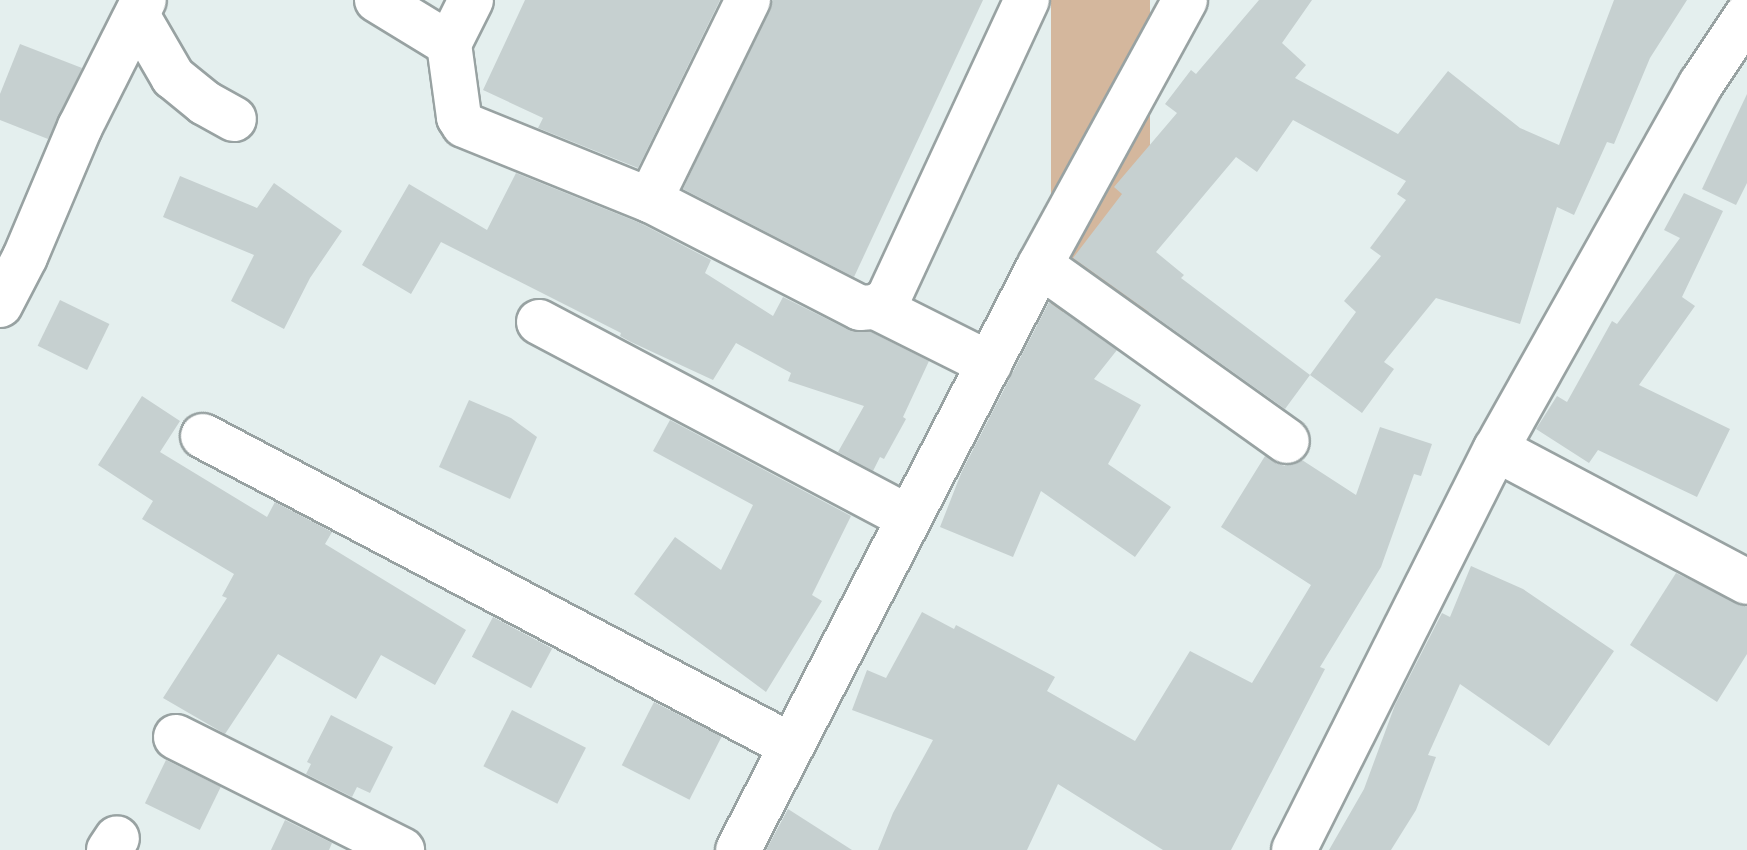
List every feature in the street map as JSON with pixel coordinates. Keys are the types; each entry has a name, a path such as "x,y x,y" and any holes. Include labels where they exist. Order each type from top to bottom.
{"street":[{"path":"377,0 449,44"},
{"path":"471,0 449,44 459,117 464,125 650,200 843,302 860,308 876,307 888,299 893,290 1027,0"},
{"path":"650,200 748,0"},
{"path":"738,850 1040,265 1185,0"},
{"path":"140,8 173,77 205,103 234,119"},
{"path":"0,305 25,257 80,127 140,8"},
{"path":"1294,850 1496,449 1701,84 1747,15"},
{"path":"1040,265 1287,441"},
{"path":"876,307 990,364"},
{"path":"539,322 909,518"},
{"path":"203,436 790,745"},
{"path":"1496,449 1747,582"},
{"path":"176,737 402,850"}],"shaded area":[{"path":"1051,0 1150,0 1150,312 1051,312"}],"building":[{"path":"525,0 720,0 638,168 538,128 543,118 483,90"},
{"path":"773,0 983,0 854,277 683,189"},
{"path":"1259,0 1312,0 1282,43 1306,65 1295,78 1398,134 1448,71 1520,128 1559,145 1614,0 1687,0 1650,58 1614,144 1607,142 1574,215 1557,207 1520,324 1436,298 1384,362 1394,369 1362,413 1310,375 1285,409 1073,258 1122,194 1114,187 1177,113 1165,104 1191,70 1196,74","holes":["1293,120 1406,181 1397,194 1406,200 1370,248 1381,256 1344,301 1356,312 1310,375 1181,278 1184,275 1156,252 1236,157 1257,172"]},
{"path":"20,44 82,68 48,139 0,120 0,94"},
{"path":"1747,94 1747,183 1736,205 1702,189"},
{"path":"516,173 640,223 711,260 705,273 773,316 783,297 849,330 871,332 929,361 903,417 906,419 884,459 880,457 873,471 838,452 864,406 788,381 791,373 736,343 713,380 631,342 620,336 621,333 441,242 411,294 362,265 409,184 487,230"},
{"path":"180,176 257,208 274,183 342,231 310,278 284,329 231,301 254,255 163,217"},
{"path":"1684,193 1723,211 1682,297 1695,306 1639,385 1730,429 1697,497 1598,450 1589,463 1536,429 1557,396 1567,402 1612,321 1617,324 1680,238 1664,230"},
{"path":"60,300 109,324 87,370 38,346"},
{"path":"1049,302 1117,350 1094,379 1141,405 1108,464 1171,507 1135,557 1041,491 1013,557 940,527 962,471"},
{"path":"142,396 180,421 160,452 267,517 275,502 332,532 325,544 466,630 435,685 381,655 356,699 278,654 225,734 163,698 227,598 222,596 234,574 142,519 153,501 98,465"},
{"path":"469,400 511,418 537,437 510,499 439,467"},
{"path":"670,420 851,516 812,595 822,601 766,692 634,594 675,537 721,570 753,505 653,451"},
{"path":"1380,427 1432,444 1421,476 1414,474 1381,567 1320,667 1325,669 1231,850 1163,850 1058,784 1027,850 878,850 893,813 933,740 852,710 867,670 886,678 922,612 954,629 956,625 1055,677 1047,691 1135,741 1190,651 1252,683 1311,585 1221,527 1265,456 1284,466 1302,460 1356,495"},
{"path":"1471,566 1523,589 1614,651 1549,746 1460,684 1428,755 1436,757 1416,810 1391,850 1329,850 1364,789 1395,705 1442,613 1450,617"},
{"path":"1676,573 1747,607 1747,654 1717,702 1630,645"},
{"path":"493,617 552,648 531,688 472,657"},
{"path":"654,702 722,737 689,800 622,765"},
{"path":"512,710 586,748 557,804 483,766"},
{"path":"331,715 393,747 370,793 357,787 352,797 306,774 311,764 307,762"},
{"path":"166,760 221,787 200,830 145,803"},
{"path":"788,809 852,850 766,850"},
{"path":"285,820 332,843 329,850 271,850"}]}
